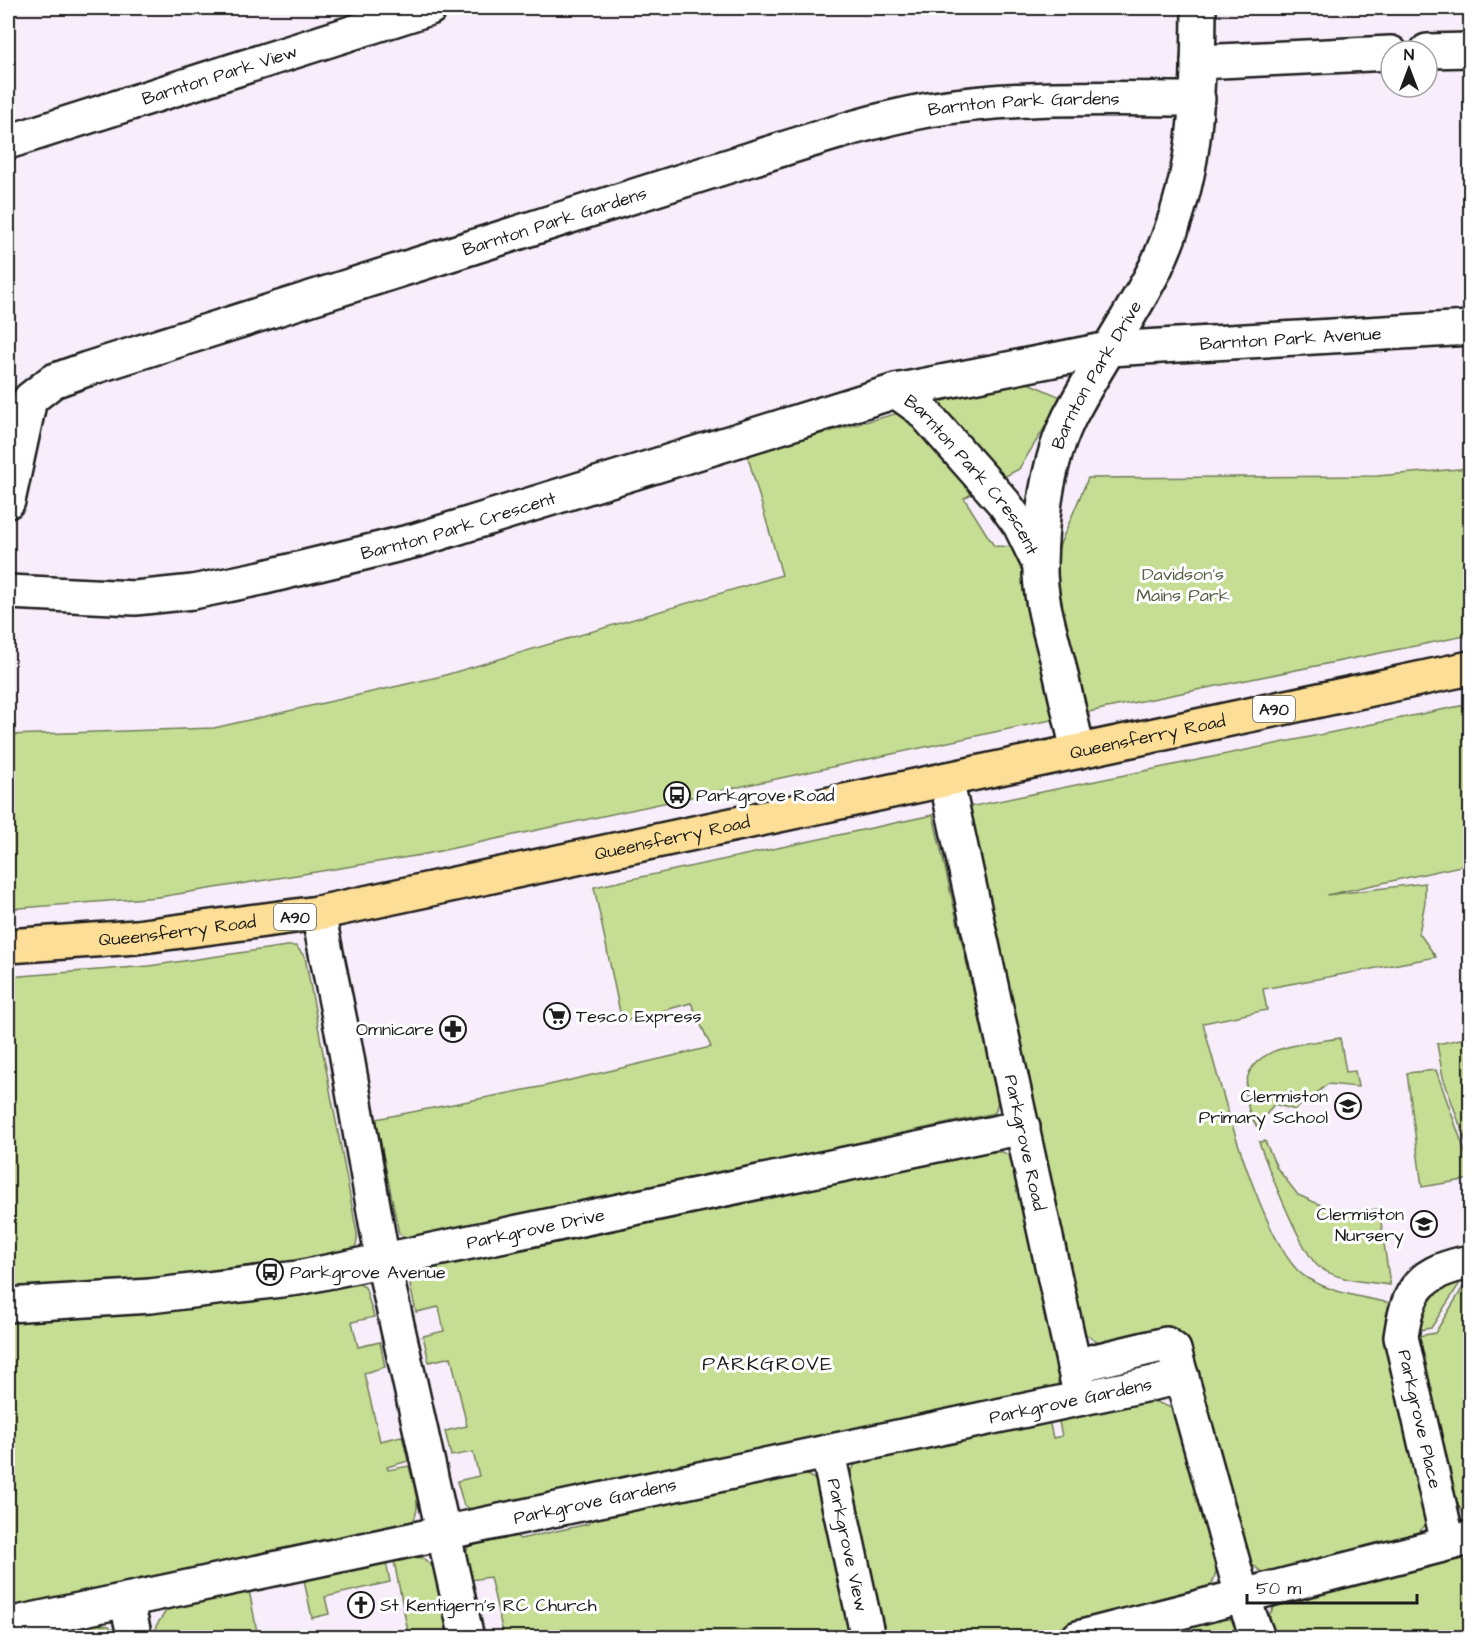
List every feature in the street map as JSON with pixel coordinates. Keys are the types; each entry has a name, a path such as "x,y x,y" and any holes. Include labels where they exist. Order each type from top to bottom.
{"main road":[{"name":"Queensferry Road","path":"8,946 136,937 318,913 1470,668"}],"street":[{"name":"Barnton Park View","path":"8,142 430,8"},
{"name":"Barnton Park Drive","path":"1078,751 1047,620 1040,566 1045,511 1056,454 1068,420 1155,268 1173,224 1195,142 1199,8"},
{"path":"1439,51 1470,50"},
{"path":"1198,62 1379,54"},
{"name":"Barnton Park Gardens","path":"8,501 30,399 53,381 87,369 751,159 917,113 993,103 1072,99 1198,99"},
{"name":"Barnton Park Avenue","path":"1109,349 1470,328"},
{"name":"Barnton Park Crescent","path":"8,591 135,598 193,592 261,578 417,540 896,391 1109,349"},
{"name":"Barnton Park Crescent","path":"896,391 921,409 1004,503 1020,525 1040,566"},
{"name":"Parkgrove Road","path":"946,779 1081,1398"},
{"path":"318,913 345,1046 383,1262 467,1638"},
{"name":"Parkgrove Drive","path":"8,1305 209,1290 298,1278 1023,1127"},
{"name":"Parkgrove Place","path":"1459,1540 1401,1337 1404,1315 1411,1294 1421,1281 1434,1272 1470,1262"},
{"path":"1074,1366 1166,1344 1174,1350 1242,1595 1257,1638"},
{"name":"Parkgrove Gardens","path":"8,1625 828,1454 1182,1377"},
{"name":"Parkgrove View","path":"828,1454 868,1638"},
{"path":"1078,1638 1459,1540"},
{"path":"126,1600 135,1638"}],"green space":[{"name":"Davidson's Mains Park","path":"1021,380 1063,398 1019,469 964,498 994,546 1058,549 1088,478 1377,476 1470,468 1470,635 1107,708 421,855 159,897 8,909 8,735 214,728 442,676 782,575 747,454"},
{"path":"1470,704 1470,864 1327,895 1425,883 1425,902 1419,933 1436,957 1263,989 1267,1010 1203,1023 1230,1120 1258,1200 1290,1262 1307,1278 1317,1283 1347,1294 1390,1303 1385,1337 1427,1515 1426,1524 1416,1536 1263,1573 1249,1562 1190,1357 1104,1345 1083,1333 1078,1323 969,807"},
{"path":"933,815 998,1101 995,1113 410,1239 399,1234 376,1119 545,1086 711,1047 691,1003 622,1022 594,887"},
{"path":"296,946 305,957 357,1233 355,1248 342,1256 158,1280 8,1288 8,977 149,966"},
{"path":"1470,1037 1470,1154 1443,1077 1437,1044"},
{"path":"1340,1038 1346,1072 1355,1071 1358,1087 1328,1084 1295,1110 1274,1104 1257,1127 1248,1108 1246,1087 1249,1073 1257,1062 1281,1049"},
{"path":"1436,1070 1470,1166 1470,1179 1422,1187 1407,1073"},
{"path":"1265,1141 1277,1168 1298,1195 1339,1213 1379,1209 1390,1285 1335,1275 1319,1267 1312,1259 1295,1228 1269,1169 1259,1142"},
{"path":"991,1152 1003,1152 1012,1158 1060,1378 1056,1387 476,1511 464,1506 457,1481 479,1476 473,1452 451,1456 445,1431 467,1426 451,1357 429,1362 423,1336 444,1331 439,1307 416,1312 410,1285 415,1275 442,1266"},
{"path":"1470,1276 1470,1522 1457,1504 1418,1336 1435,1333"},
{"path":"1459,1280 1460,1283 1431,1328 1418,1330 1427,1305 1435,1294"},
{"path":"355,1282 365,1287 374,1317 352,1322 358,1347 380,1342 385,1367 364,1373 380,1441 402,1436 408,1461 387,1467 388,1470 409,1466 415,1489 416,1513 409,1526 8,1609 8,1319"},
{"path":"1146,1398 1174,1409 1219,1561 1212,1585 1092,1621 1014,1637 884,1637 850,1474 857,1461 1049,1420 1053,1438 1062,1436 1058,1417"},
{"path":"801,1472 816,1480 819,1489 853,1637 504,1637 490,1577 471,1580 466,1555 468,1546 476,1539 511,1532 520,1539 588,1524 597,1513"},
{"path":"1470,1553 1470,1637 1272,1637 1269,1616 1274,1607 1284,1601"},
{"path":"414,1557 423,1558 435,1569 451,1637 409,1637 394,1561"},
{"path":"386,1562 390,1582 325,1597 329,1614 312,1618 304,1580"},
{"path":"249,1590 258,1637 154,1638 156,1626 168,1608"},
{"path":"1218,1618 1235,1622 1243,1637 1144,1638"},
{"path":"93,1624 109,1626 121,1638 22,1638"}],"place":[{"name":"Parkgrove Road","path":"677,795"},
{"name":"Tesco Express","path":"557,1016"},
{"name":"Omnicare","path":"453,1029"},
{"name":"Clermiston Primary School","path":"1348,1106"},
{"name":"Clermiston Nursery","path":"1424,1224"},
{"name":"Parkgrove Avenue","path":"270,1272"},
{"name":"St Kentigern’s RC Church","path":"361,1605"}],"district":[{"name":"PARKGROVE","path":"768,1363"}]}
